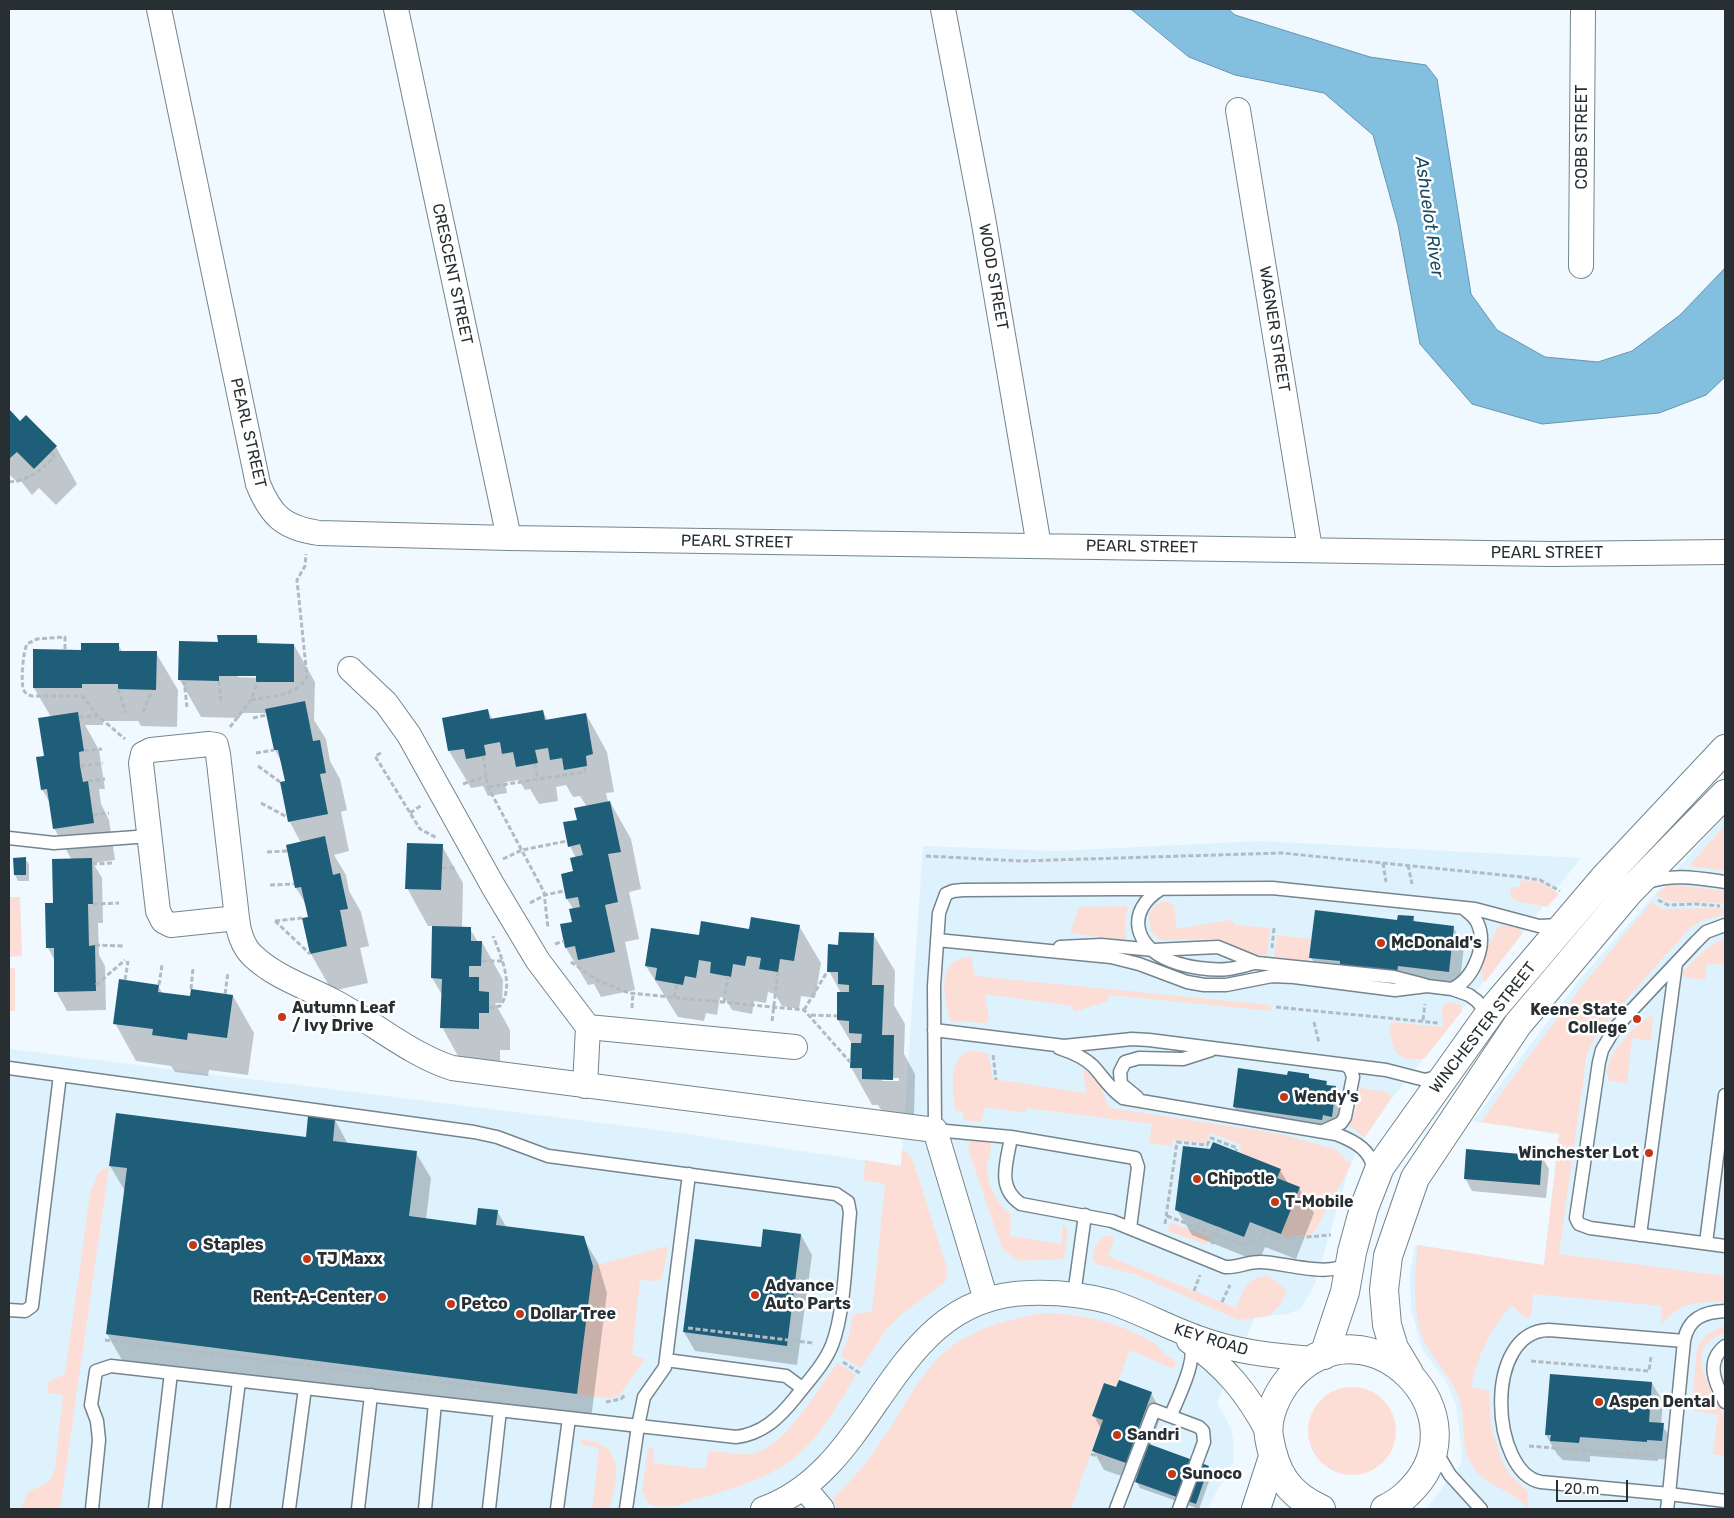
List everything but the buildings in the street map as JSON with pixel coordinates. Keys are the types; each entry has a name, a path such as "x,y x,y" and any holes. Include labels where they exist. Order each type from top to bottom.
{"street":[{"name":"PEARL STREET","path":"159,9 258,484 265,502 277,518 299,530 319,533 508,538 1552,554 1725,552"},
{"name":"CRESCENT STREET","path":"396,9 508,538"},
{"name":"WOOD STREET","path":"943,9 983,218 1039,546"},
{"name":"COBB STREET","path":"1581,266 1583,9"},
{"name":"WAGNER STREET","path":"1238,110 1310,549"},
{"path":"350,669 386,703 409,735 488,877 538,961 588,1027 585,1086"},
{"path":"237,918 171,925 163,921 158,911 141,763 143,754 151,750 209,744 216,745 237,918 238,933 252,956 287,980 340,1005 430,1060 452,1068 935,1130 986,1300"},
{"name":"WINCHESTER STREET","path":"1319,1357 1342,1306 1351,1258 1364,1208 1380,1167 1445,1074 1567,907 1605,877 1725,749"},
{"name":"WINCHESTER STREET","path":"1409,1373 1394,1348 1384,1290 1388,1256 1415,1178 1518,1024 1640,894 1725,794"},
{"path":"588,1027 796,1048"},
{"path":"763,1509 799,1492 832,1462 905,1360 924,1339 949,1319 986,1300 1027,1293 1074,1295 1111,1302 1176,1332"},
{"name":"KEY ROAD","path":"1176,1332 1262,1355 1319,1357"},
{"name":"KEY ROAD","path":"1176,1332 1208,1354 1240,1385 1252,1402 1268,1432"},
{"path":"1321,1509 1305,1502 1285,1484 1272,1460 1268,1432 1272,1409 1282,1387 1299,1369 1319,1357 1339,1350 1360,1350 1386,1357 1409,1373 1425,1395 1434,1421 1434,1448 1424,1474 1407,1495 1386,1509"},
{"path":"1256,1509 1272,1460"},
{"path":"799,1492 822,1509"}],"lane":[{"path":"9,838 54,843 150,836"},
{"path":"1640,894 1643,884 1667,877 1681,876 1725,882"},
{"path":"1162,888 1146,899 1138,914 1139,934 1154,950 1170,961 1219,969 1228,969 1257,962"},
{"path":"1130,1228 1138,1167 1134,1158 1011,1137 935,1130 934,1030 937,940 942,901 946,894 953,890 1272,888 1463,908 1489,912 1539,926 1561,925 1567,907"},
{"path":"1452,989 1469,977 1479,949 1478,924 1473,916 1463,908"},
{"path":"1725,925 1706,932 1615,1028 1602,1050 1576,1218 1579,1224 1725,1246"},
{"path":"937,940 1122,959 1187,982 1204,984 1226,984 1272,976 1395,990 1427,986"},
{"path":"1040,950 1092,945 1154,950 1218,948 1257,962 1394,977 1427,986 1452,989 1469,995 1482,1007 1484,1021"},
{"path":"1640,1234 1676,963"},
{"path":"934,1030 1064,1046 1132,1039 1345,1065 1400,1073 1425,1080 1445,1074"},
{"path":"1045,1044 1081,1057 1093,1066 1112,1091 1123,1098 1323,1131 1344,1137 1364,1149 1374,1165 1375,1180"},
{"path":"1158,1105 1135,1096 1121,1084 1120,1072 1125,1062 1139,1058 1183,1059 1216,1048"},
{"path":"1323,1131 1341,1123 1345,1117 1353,1077 1350,1068 1345,1065"},
{"path":"9,1068 474,1132 497,1137 548,1156 836,1194 848,1202 850,1213 837,1327 822,1364 774,1421 748,1436 736,1437 111,1366 96,1371 91,1405 97,1422 99,1440 92,1509"},
{"path":"9,1310 25,1311 30,1310 32,1306 60,1075"},
{"path":"1706,1243 1725,1095"},
{"path":"1011,1137 1005,1184 1012,1198 1021,1204 1085,1215 1130,1228 1217,1265 1237,1267 1261,1262 1298,1269 1339,1268 1347,1264 1351,1258"},
{"path":"626,1509 644,1397 661,1374 666,1360 690,1174"},
{"path":"1074,1295 1085,1215"},
{"path":"1667,1509 1684,1341 1688,1326 1694,1320 1712,1311 1725,1311"},
{"path":"1684,1341 1549,1330 1535,1332 1524,1339 1512,1354 1504,1373 1501,1390 1502,1412 1509,1448 1530,1480 1725,1501"},
{"path":"1171,1415 1192,1360 1192,1348 1176,1332"},
{"path":"1725,1346 1717,1354 1713,1364 1717,1386 1725,1402"},
{"path":"666,1360 786,1376 802,1388"},
{"path":"155,1509 171,1373"},
{"path":"223,1509 239,1381"},
{"path":"289,1509 305,1388"},
{"path":"358,1509 371,1396"},
{"path":"425,1509 435,1403"},
{"path":"489,1509 500,1410"},
{"path":"1116,1509 1152,1412 1157,1410 1199,1427 1204,1436 1179,1509"},
{"path":"557,1509 569,1418"},
{"path":"1434,1448 1450,1475 1481,1509"}],"path":[{"path":"9,482 22,481 37,474 54,458 52,450"},
{"path":"251,700 294,692 302,686 306,677 297,580 307,559 306,548"},
{"path":"65,649 65,637 31,640 26,644 23,688 26,694 32,696 82,696 98,716 143,754"},
{"path":"184,680 187,707"},
{"path":"219,681 221,703"},
{"path":"216,745 251,700 258,682"},
{"path":"118,689 126,713"},
{"path":"143,712 152,690"},
{"path":"252,718 266,715"},
{"path":"79,717 98,716"},
{"path":"84,752 102,749"},
{"path":"256,754 274,750"},
{"path":"381,753 375,756 420,829 434,835 441,842"},
{"path":"483,756 488,787 545,895 548,935"},
{"path":"80,766 103,763"},
{"path":"535,764 538,780"},
{"path":"258,766 280,782"},
{"path":"488,787 585,772 585,766"},
{"path":"475,779 487,776"},
{"path":"88,781 105,779"},
{"path":"262,803 287,817"},
{"path":"93,815 109,813"},
{"path":"522,850 567,841"},
{"path":"267,852 287,851"},
{"path":"926,856 1021,861 1282,853 1533,878 1547,883 1567,907"},
{"path":"442,868 462,868 458,862"},
{"path":"92,864 114,863"},
{"path":"1383,863 1387,886"},
{"path":"270,885 294,884"},
{"path":"545,895 564,891"},
{"path":"1640,894 1668,905 1696,904 1725,907"},
{"path":"93,904 119,903"},
{"path":"302,918 275,921 310,954"},
{"path":"489,927 503,961 506,975 504,1002 500,1006 489,1008"},
{"path":"549,942 554,948"},
{"path":"95,945 124,946"},
{"path":"568,959 581,970 617,990 804,1010 811,1015 850,1062"},
{"path":"96,985 126,961 125,980"},
{"path":"482,961 503,961"},
{"path":"159,985 162,965"},
{"path":"190,989 193,968"},
{"path":"225,994 228,972"},
{"path":"774,1006 778,972"},
{"path":"804,1010 828,972"},
{"path":"724,1002 728,976"},
{"path":"674,997 677,984"},
{"path":"1276,1007 1438,1023"},
{"path":"811,1015 837,1016"},
{"path":"1314,1022 1321,1048"},
{"path":"990,1037 996,1080"},
{"path":"1160,1241 1167,1216 1177,1142 1207,1146 1211,1138 1237,1148 1236,1151"},
{"path":"1167,1216 1242,1244 1260,1239 1264,1228"},
{"path":"1198,1228 1201,1220"},
{"path":"1216,1235 1219,1227"},
{"path":"1263,1233 1282,1239 1336,1235"},
{"path":"1194,1291 1202,1272"},
{"path":"684,1327 814,1344"},
{"path":"1526,1368 1549,1330"},
{"path":"1530,1361 1649,1371 1653,1338"},
{"path":"105,1340 514,1391"},
{"path":"839,1360 861,1374"},
{"path":"602,1402 621,1399 631,1387"},
{"path":"1524,1441 1548,1483"},
{"path":"1526,1446 1673,1457"},
{"path":"1091,1454 1131,1468"}],"shaded area":[{"path":"1725,815 1725,1509 1426,1509 1461,1464 1462,1453 1456,1405 1445,1380 1422,1349 1411,1309 1410,1275 1415,1245 1544,1265 1559,1134 1473,1121 1581,978"},
{"path":"1725,825 1725,871 1689,866"},
{"path":"1260,841 1581,858 1390,1101 1365,1137 1349,1168 1316,1281 1300,1309 1287,1314 1255,1317 1217,1403 1231,1428 1234,1445 1233,1462 1207,1509 9,1509 9,1049 666,1131 901,1166 923,846 1056,851"},
{"path":"1521,880 1541,882 1559,894 1547,907 1515,901 1511,897 1510,887 1520,887"},
{"path":"1669,884 1725,891 1725,903 1674,902 1656,895"},
{"path":"9,897 20,897 22,956 9,957"},
{"path":"1165,901 1174,905 1177,929 1231,920 1235,925 1270,928 1267,956 1240,952 1227,942 1218,939 1160,940 1151,932 1149,913 1157,904"},
{"path":"1652,902 1660,908 1668,909 1719,908 1725,910 1725,915 1703,920 1691,927 1598,1031 1587,1053 1559,1254 1725,1276 1725,1302 1706,1302 1689,1305 1674,1312 1661,1325 1662,1306 1533,1294 1531,1316 1526,1319 1512,1305 1497,1323 1481,1353 1471,1387 1489,1391 1491,1427 1501,1458 1509,1474 1528,1492 1527,1509 1516,1497 1480,1475 1469,1460 1466,1452 1460,1402 1450,1381 1429,1350 1419,1326 1415,1299 1418,1245 1544,1265 1559,1134 1481,1122 1564,1010"},
{"path":"1128,906 1125,920 1126,940 1070,933 1079,907"},
{"path":"1501,925 1519,928 1522,934 1485,982 1482,971 1486,953 1493,935"},
{"path":"1277,935 1311,939 1309,961 1274,957"},
{"path":"1725,939 1725,965 1707,964 1705,980 1683,977 1682,973 1702,953"},
{"path":"971,957 975,976 1271,1005 1271,1011 1109,995 1108,1001 1074,1012 1072,1006 985,994 989,1019 986,1023 950,1021 945,990 947,972 952,964 960,959"},
{"path":"9,968 15,968 15,1011 9,1011"},
{"path":"1448,1002 1461,1005 1462,1011 1424,1059 1406,1059 1395,1052 1389,1029 1392,1022 1443,1027 1442,1007"},
{"path":"1650,1016 1653,1018 1651,1041 1632,1038 1627,1083 1610,1081 1607,1073 1613,1054 1627,1036"},
{"path":"969,1051 988,1053 993,1079 1086,1093 1083,1068 1100,1085 1107,1104 1111,1108 1281,1134 1337,1150 1351,1165 1313,1234 1284,1237 1281,1234 1300,1187 1277,1178 1280,1169 1239,1152 1242,1145 1210,1133 1206,1143 1173,1139 1172,1146 1149,1143 1152,1124 1026,1108 1025,1113 985,1107 981,1122 964,1120 963,1113 955,1110 953,1077 957,1062"},
{"path":"1360,1088 1387,1092 1392,1097 1365,1137 1348,1125 1355,1112"},
{"path":"978,1138 990,1140 991,1147 987,1165 988,1175 991,1188 1001,1206 1011,1214 1010,1236 1061,1244 1063,1224 1068,1230 1064,1259 1019,1261 1002,1248 968,1149 971,1140"},
{"path":"902,1149 912,1158 947,1268 946,1281 903,1313 886,1330 861,1368 841,1356 849,1336 853,1314 872,1312 885,1184 864,1180 865,1160 901,1166"},
{"path":"109,1166 60,1509 20,1509 28,1492 49,1482 55,1468 63,1395 47,1393 49,1381 65,1374 90,1194 99,1172"},
{"path":"1170,1222 1210,1237 1207,1245 1168,1231"},
{"path":"1106,1235 1113,1236 1114,1240 1108,1256 1236,1308 1247,1286 1255,1279 1268,1276 1287,1290 1281,1304 1269,1316 1239,1320 1137,1275 1096,1264 1093,1256 1095,1248"},
{"path":"668,1246 662,1278 658,1281 640,1280 632,1355 645,1359 619,1396 606,1398 577,1394 593,1266"},
{"path":"1044,1313 1085,1317 1126,1329 1154,1343 1174,1360 1176,1365 1171,1368 1130,1350 1116,1387 1104,1383 1092,1416 1103,1420 1071,1509 836,1508 833,1498 871,1456 932,1364 955,1344 976,1332 1009,1320"},
{"path":"1725,1325 1725,1333 1711,1340 1703,1349 1701,1360 1703,1371 1725,1421 1725,1456 1713,1454 1718,1415 1697,1411 1692,1403 1697,1348 1706,1335"},
{"path":"837,1363 856,1375 818,1433 792,1459 768,1474 727,1490 674,1506 661,1507 648,1503 642,1490 648,1449 654,1448 654,1463 705,1469 709,1451 751,1454 763,1450 788,1430"},
{"path":"1352,1387 1369,1390 1377,1394 1389,1406 1393,1414 1396,1431 1393,1448 1389,1456 1377,1468 1369,1472 1352,1475 1335,1472 1327,1468 1315,1456 1311,1448 1308,1431 1311,1414 1315,1406 1327,1394 1335,1390"},
{"path":"582,1440 596,1442 606,1447 612,1455 616,1475 609,1509 592,1509 599,1448 582,1445"}],"water":[{"name":"Ashuelot River","path":"1131,9 1228,9 1235,15 1370,57 1426,65 1437,79 1471,294 1497,330 1545,357 1598,362 1632,351 1680,315 1725,268 1725,377 1706,395 1659,413 1542,424 1472,404 1420,344 1398,225 1373,135 1324,93 1235,75 1189,57"}],"place":[{"name":"McDonald's","path":"1381,943"},
{"name":"Autumn Leaf / Ivy Drive","path":"282,1017"},
{"name":"Keene State College","path":"1637,1019"},
{"name":"Wendy's","path":"1284,1097"},
{"name":"Winchester Lot","path":"1649,1153"},
{"name":"Chipotle","path":"1197,1179"},
{"name":"T-Mobile","path":"1275,1202"},
{"name":"Staples","path":"193,1245"},
{"name":"TJ Maxx","path":"307,1259"},
{"name":"Advance Auto Parts","path":"755,1295"},
{"name":"Rent-A-Center","path":"382,1297"},
{"name":"Petco","path":"451,1304"},
{"name":"Dollar Tree","path":"520,1314"},
{"name":"Aspen Dental","path":"1599,1402"},
{"name":"Sandri","path":"1117,1435"},
{"name":"Sunoco","path":"1172,1474"}]}
